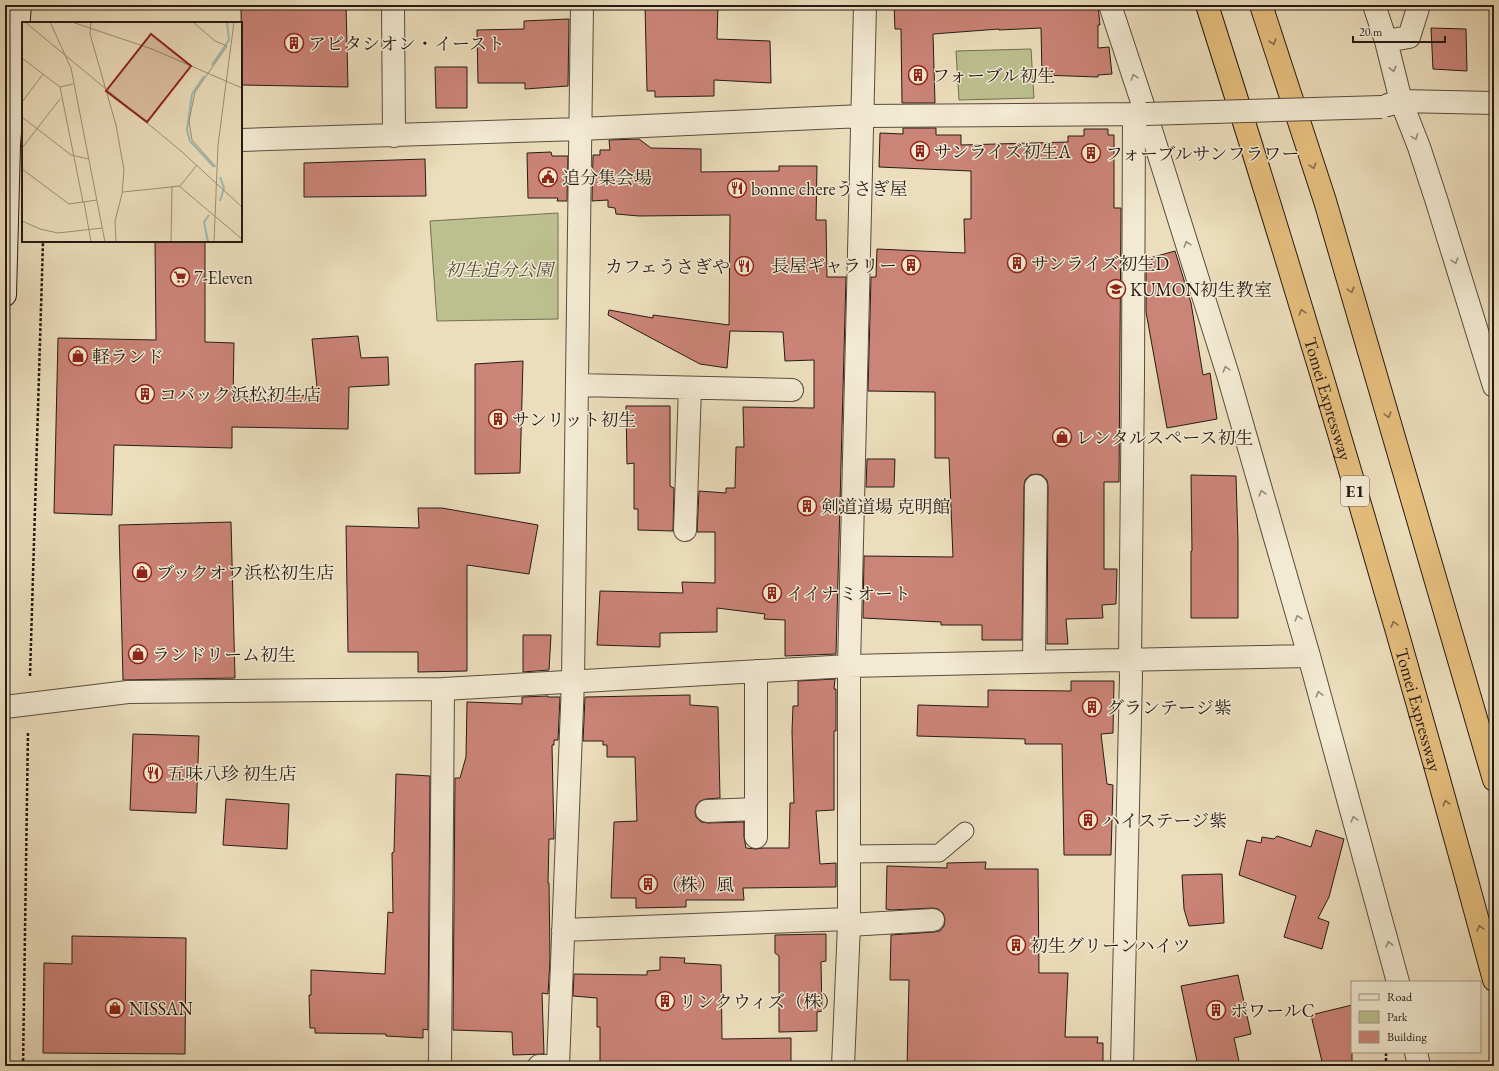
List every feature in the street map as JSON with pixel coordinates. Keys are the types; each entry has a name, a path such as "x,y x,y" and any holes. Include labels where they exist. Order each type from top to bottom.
{"highway":[{"name":"Tomei Expressway","path":"1207,5 1292,277 1438,773 1494,980"},
{"path":"1261,5 1325,201 1494,780"}],"street":[{"path":"5,295 16,145 20,5"},
{"path":"392,5 394,136"},
{"path":"539,1066 558,1066 564,930 573,681 582,5"},
{"path":"844,1066 849,922 849,666 865,5"},
{"path":"1110,5 1140,114 1228,375 1309,656 1398,981"},
{"path":"1374,5 1386,41 1392,104 1419,147 1494,386"},
{"path":"1386,41 1409,37 1419,5"},
{"path":"242,140 580,129 862,116 1140,114 1392,104 1494,103"},
{"path":"1122,1066 1131,675 1133,378 1140,114"},
{"path":"577,385 792,390"},
{"path":"685,530 690,388"},
{"path":"1034,661 1036,486"},
{"path":"5,707 128,692 443,689 849,666 1309,656"},
{"path":"756,671 756,837"},
{"path":"440,1066 443,689"},
{"path":"707,811 756,809"},
{"path":"564,930 933,920"},
{"path":"1416,1053 1419,1066"}],"lane":[{"path":"849,854 939,853 964,831"}],"path":[{"path":"23,1066 29,704 43,242"},
{"path":"1386,1053 1386,1066"}],"green space":[{"path":"1031,49 1034,98 959,100 956,51"},
{"name":"初生追分公園","path":"558,213 558,319 437,321 430,221"}],"building":[{"name":"アビタシオン・イースト","path":"241,5 346,5 348,87 242,85"},
{"path":"645,5 718,5 717,39 770,41 771,83 714,80 714,96 655,97 655,91 647,91"},
{"path":"894,5 1098,5 1100,25 1098,25 1098,48 1109,47 1112,74 1098,75 1098,77 1042,75 1041,28 999,29 933,34 935,103 902,103 901,29 895,29"},
{"path":"569,19 568,86 525,89 525,83 478,83 477,30 524,29 524,21"},
{"path":"1431,28 1466,29 1467,71 1433,69"},
{"path":"435,67 467,67 467,108 436,108"},
{"path":"903,128 936,128 936,135 961,135 961,145 1068,142 1068,136 1084,136 1084,129 1108,129 1108,135 1114,135 1114,208 1121,208 1119,482 1104,482 1104,569 1117,569 1116,604 1102,605 1103,618 1066,619 1068,644 1047,644 1048,486 1047,480 1042,475 1037,474 1030,475 1025,480 1024,486 1022,640 982,640 982,625 941,625 941,622 863,618 864,556 953,557 949,458 935,458 935,392 868,391 871,277 876,277 877,249 965,253 964,219 971,219 971,171 879,167 880,133 903,134"},
{"path":"639,139 651,148 701,149 701,172 779,171 779,166 817,166 816,220 826,220 827,277 846,277 836,654 785,656 785,620 764,619 765,614 717,608 717,632 660,633 660,647 597,645 600,591 683,593 682,582 715,583 715,532 697,532 699,491 726,493 726,488 735,488 736,447 744,447 743,407 814,408 814,360 785,361 783,332 730,331 727,368 700,364 608,315 609,310 653,318 653,315 729,325 730,215 639,216 616,214 615,208 608,207 608,200 592,201 593,155 600,155 600,150 610,150 609,140"},
{"name":"追分集会場","path":"551,152 552,156 568,156 567,201 557,201 558,198 528,198 527,153"},
{"path":"425,159 426,196 304,197 304,163"},
{"name":"コバック浜松初生店","path":"155,242 205,242 205,342 234,343 233,399 282,400 283,395 318,396 312,339 358,336 361,358 388,357 389,385 349,387 348,429 232,427 232,448 114,445 112,515 54,513 58,338 156,340"},
{"path":"1175,251 1191,303 1203,375 1210,373 1217,419 1167,428 1146,312 1146,259"},
{"name":"サンリット初生","path":"523,361 520,473 475,474 475,364"},
{"path":"626,406 670,406 670,486 674,488 673,531 638,530 638,509 634,509 634,463 627,464"},
{"path":"867,459 895,459 894,487 866,487"},
{"path":"1191,475 1236,476 1238,618 1191,618"},
{"path":"418,508 442,508 538,525 529,574 467,565 467,671 418,672 418,652 348,652 346,526 419,528"},
{"path":"231,522 235,678 123,680 119,525"},
{"path":"523,635 551,635 549,670 523,672"},
{"path":"835,679 836,731 834,731 834,810 816,811 820,864 836,863 836,887 743,888 744,900 686,900 686,907 636,908 636,898 611,898 614,822 637,821 635,757 607,757 607,745 603,745 603,741 583,741 585,697 690,695 690,705 718,707 720,798 700,801 696,806 696,817 701,822 708,823 744,822 746,848 789,848 790,803 794,803 792,731 793,706 798,706 798,681"},
{"path":"1071,681 1114,681 1113,733 1101,734 1107,784 1113,785 1111,855 1064,855 1062,744 1025,744 1025,739 917,736 918,705 988,707 988,690 1071,691"},
{"path":"522,697 560,697 558,740 554,740 554,745 552,745 554,839 549,839 548,883 550,960 548,994 542,993 544,1054 513,1055 512,1032 453,1030 455,778 460,778 466,757 467,702 522,704"},
{"path":"133,734 199,736 196,813 130,810"},
{"path":"396,774 430,776 428,1030 423,1029 423,1038 386,1036 386,1034 315,1033 315,1028 310,1028 309,995 311,995 311,970 385,974 388,912 393,913 392,853 394,852"},
{"path":"226,799 289,804 287,849 223,845"},
{"path":"1316,830 1344,839 1329,897 1318,918 1329,922 1322,949 1284,937 1296,896 1239,875 1247,840 1261,843 1262,837 1274,839 1277,836 1311,847"},
{"path":"986,862 985,869 1038,869 1039,973 1068,973 1065,1037 1098,1037 1097,1043 1103,1043 1103,1066 907,1066 909,980 890,980 891,935 940,931 944,926 945,919 943,913 938,909 933,908 886,909 887,866 947,868 947,863"},
{"path":"1222,874 1224,923 1189,926 1184,909 1182,875"},
{"path":"826,934 826,961 821,962 822,1011 817,1012 817,1031 779,1032 779,956 775,953 775,935"},
{"name":"NISSAN","path":"72,936 186,938 185,1054 43,1053 44,963 72,964"},
{"path":"660,957 685,958 684,963 721,965 722,1039 791,1038 791,1066 600,1066 600,1027 597,1027 597,998 573,996 574,974 647,975 647,971 660,970"},
{"name":"ポワールC","path":"1238,975 1251,1034 1234,1038 1240,1066 1198,1066 1181,986"},
{"path":"1351,1005 1352,1066 1323,1066 1311,1015"}],"place":[{"name":"アビタシオン・イースト","path":"294,43"},
{"name":"フォーブル初生","path":"918,75"},
{"name":"サンライズ初生A","path":"920,151"},
{"name":"フォーブルサンフラワー","path":"1091,153"},
{"name":"追分集会場","path":"548,177"},
{"name":"bonne chereうさぎ屋","path":"737,188"},
{"name":"サンライズ初生D","path":"1017,263"},
{"name":"長屋ギャラリー","path":"911,265"},
{"name":"カフェうさぎや","path":"744,266"},
{"name":"7-Eleven","path":"180,277"},
{"name":"KUMON初生教室","path":"1116,289"},
{"name":"軽ランド","path":"78,356"},
{"name":"コバック浜松初生店","path":"145,394"},
{"name":"サンリット初生","path":"498,419"},
{"name":"レンタルスペース初生","path":"1062,437"},
{"name":"剣道道場 克明館","path":"807,506"},
{"name":"ブックオフ浜松初生店","path":"142,572"},
{"name":"イイナミオート","path":"772,593"},
{"name":"ランドリーム初生","path":"138,654"},
{"name":"グランテージ紫","path":"1092,707"},
{"name":"五味八珍 初生店","path":"153,773"},
{"name":"ハイステージ紫","path":"1088,820"},
{"name":"（株）風","path":"648,884"},
{"name":"初生グリーンハイツ","path":"1016,945"},
{"name":"リンクウィズ（株）","path":"665,1001"},
{"name":"NISSAN","path":"115,1008"},
{"name":"ポワールC","path":"1216,1010"}]}
